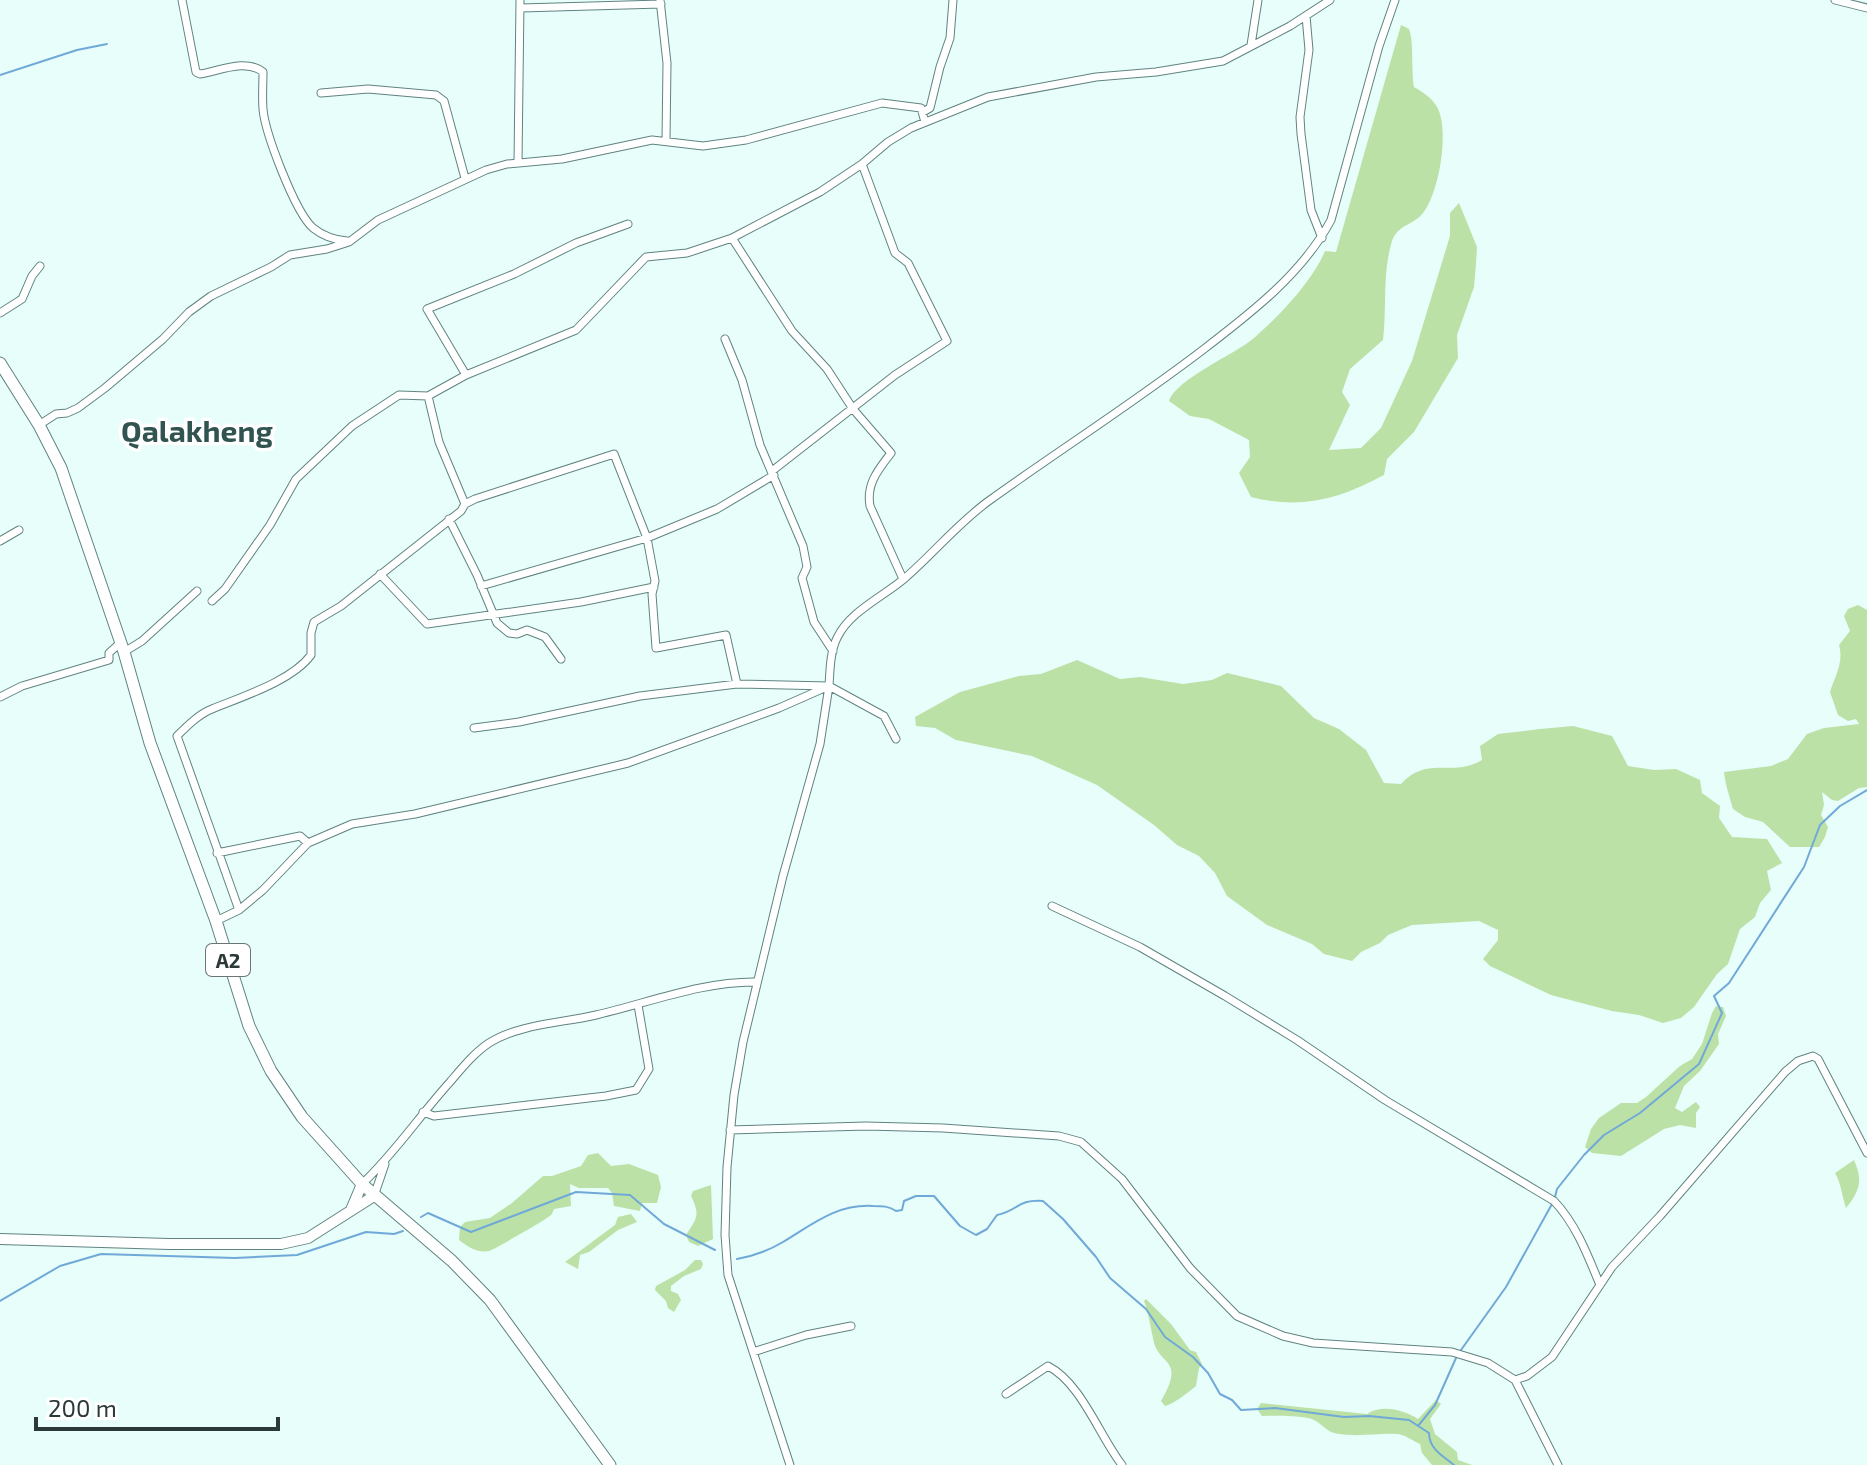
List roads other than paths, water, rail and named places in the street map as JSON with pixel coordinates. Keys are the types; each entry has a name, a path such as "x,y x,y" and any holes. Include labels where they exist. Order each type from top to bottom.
{"main road":[{"name":"A2","path":"0,363 39,425 61,468 122,647 150,743 216,921 249,1026 271,1071 302,1117 362,1184 452,1261 490,1300 610,1465"},
{"path":"351,1210 362,1184"},
{"path":"0,1239 281,1244 308,1238 374,1196"}],"street":[{"path":"182,0 196,72 200,74 244,65 263,72 263,111 282,171 299,206 311,226 324,235 349,242"},
{"path":"923,112 930,108 934,98 950,38 953,0"},
{"path":"1251,45 1258,0"},
{"path":"465,504 439,442 428,396 430,392 576,330 646,257 687,253 732,238 783,213 862,164 888,142 925,122 988,97 1096,77 1156,72 1223,61 1330,0"},
{"path":"790,1465 728,1275 725,1235 730,1130 743,1042 820,744 837,638 858,612 903,579 988,502 1157,385 1250,312 1295,270 1322,238 1331,220 1379,46 1395,0"},
{"path":"1835,0 1867,8"},
{"path":"518,163 520,4 660,2 668,96 666,140"},
{"path":"1306,16 1309,50 1301,126 1311,210 1322,238"},
{"path":"321,93 368,89 436,95 444,101 465,178"},
{"path":"39,425 56,414 67,413 96,395 211,296 290,255 349,242 378,220 486,170 666,140 703,146 746,140 882,103 921,108 925,122"},
{"path":"481,586 647,538 717,509 773,473 895,375 947,341 908,263 895,253 862,164"},
{"path":"466,375 427,309 514,274 576,243 628,224"},
{"path":"732,238 792,331 891,453 869,487 868,497 903,579"},
{"path":"0,313 22,299 40,266"},
{"path":"725,339 742,380 760,445 803,546 807,567 802,578 814,622 833,651"},
{"path":"212,601 225,589 270,525 296,479 318,457 352,426 399,395 428,396"},
{"path":"239,910 177,736 210,709 227,705 299,668 311,655 314,622 341,606 461,511 465,504 496,491 614,454 647,538 655,581 656,648 726,635 737,684"},
{"path":"449,519 497,623 509,633 527,630 545,637 561,659"},
{"path":"0,541 19,530"},
{"path":"380,574 427,624 581,602 654,587"},
{"path":"0,697 22,686 109,660 109,653 142,641 197,591"},
{"path":"474,728 519,722 640,696 737,684 829,686 884,716 896,739"},
{"path":"216,921 239,910 263,890 308,843 352,824 415,814 628,763 768,712 829,686"},
{"path":"217,853 300,836 308,843"},
{"path":"1052,906 1140,947 1225,996 1385,1100 1554,1201 1585,1248 1600,1285"},
{"path":"362,1184 385,1162 423,1112 464,1066 491,1042 516,1032 735,982 757,982"},
{"path":"423,1112 434,1116 562,1102 636,1090 649,1069 638,1005"},
{"path":"1515,1380 1527,1376 1552,1357 1612,1267 1798,1061 1813,1056 1818,1059 1867,1153"},
{"path":"730,1130 866,1126 943,1128 1059,1136 1081,1142 1122,1179 1190,1268 1237,1316 1283,1336 1313,1343 1452,1352 1488,1363 1515,1380 1558,1465"},
{"path":"374,1196 385,1162"},
{"path":"753,1352 806,1335 851,1326"},
{"path":"1006,1394 1040,1369 1048,1366 1055,1370 1068,1381 1122,1465"}],"waterway":[{"path":"0,75 77,50 107,44"},
{"path":"1555,1197 1557,1189 1604,1135 1640,1113 1699,1064 1722,1013 1714,996 1729,983 1804,867 1820,825 1840,806 1867,790"},
{"path":"421,1217 428,1213 471,1232 576,1192 630,1195 664,1224 715,1250"},
{"path":"737,1259 772,1248 825,1216 848,1208 879,1206 896,1211 902,1210 904,1201 916,1196 934,1196 960,1226 976,1235 987,1229 997,1215 1023,1203 1043,1201 1063,1219 1110,1278 1146,1309 1165,1337 1193,1357 1208,1373 1220,1394 1232,1400 1241,1410 1275,1408 1344,1417 1409,1420 1429,1433 1434,1448 1454,1465"},
{"path":"1461,1350 1506,1287 1552,1204"},
{"path":"0,1301 60,1266 101,1254 235,1258 297,1255 366,1232 394,1234 403,1231"},
{"path":"1418,1426 1435,1405 1456,1358"}],"district":[{"name":"Qalakheng","path":"197,430"}]}
